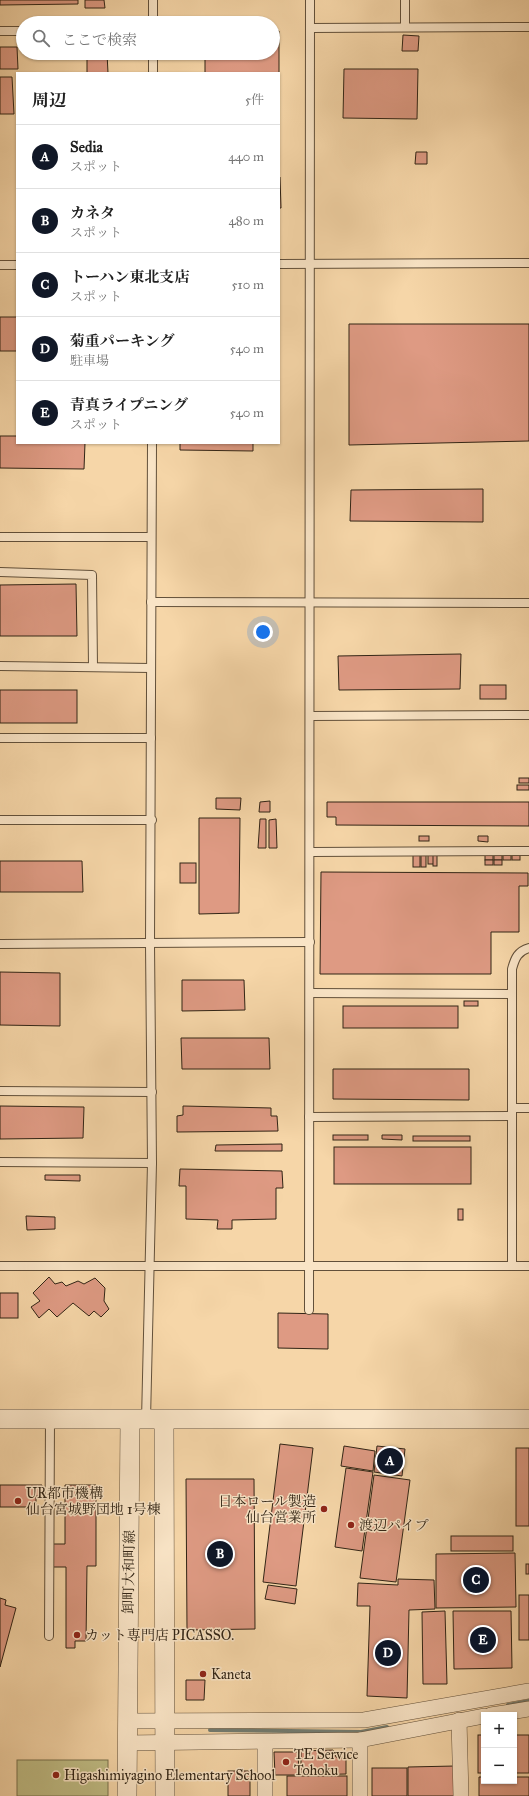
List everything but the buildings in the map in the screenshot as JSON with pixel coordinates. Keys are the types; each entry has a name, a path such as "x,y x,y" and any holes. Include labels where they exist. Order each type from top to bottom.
{"street":[{"path":"0,1419 529,1419"},
{"path":"147,1420 165,1721 165,1796"},
{"name":"卸町大和町線","path":"127,1796 127,1721 147,1420"},
{"path":"127,1721 364,1720 529,1691"},
{"path":"510,1712 529,1709"},
{"path":"126,1743 360,1740 481,1716"},
{"path":"459,1720 460,1796"},
{"path":"360,1740 360,1796"},
{"path":"264,1796 265,1742"}],"lane":[{"path":"153,0 153,16"},
{"path":"309,1310 310,0"},
{"path":"405,0 405,27"},
{"path":"310,28 529,27"},
{"path":"0,31 16,31"},
{"path":"153,60 153,72"},
{"path":"280,264 529,263"},
{"path":"0,265 16,265"},
{"path":"147,1420 152,1163 150,944 152,820 152,444"},
{"path":"0,537 152,536"},
{"path":"0,572 92,575 94,667"},
{"path":"151,602 529,603"},
{"path":"0,666 152,668"},
{"path":"310,716 529,715"},
{"path":"0,738 152,738"},
{"path":"0,820 152,820"},
{"path":"310,852 529,851"},
{"path":"0,944 310,942"},
{"path":"512,1266 512,969 516,958 522,950 529,948"},
{"path":"310,993 512,994"},
{"path":"0,1091 152,1092"},
{"path":"310,1117 512,1112 529,1108"},
{"path":"0,1162 152,1163"},
{"path":"0,1266 529,1266"},
{"path":"49,1636 50,1419"}],"shaded area":[{"name":"Higashimiyagino Elementary School","path":"17,1760 108,1760 108,1796 17,1796"}],"waterway":[{"path":"508,1705 529,1701"},
{"path":"210,1730 361,1732 387,1727"}],"place":[{"name":"Sedia","path":"390,1461"},
{"name":"UR都市機構 仙台宮城野団地 1号棟","path":"18,1501"},
{"name":"日本ロール製造 仙台営業所","path":"324,1509"},
{"name":"渡辺パイプ","path":"351,1525"},
{"name":"カネタ","path":"220,1554"},
{"name":"トーハン東北支店","path":"476,1580"},
{"name":"カット専門店 PICASSO.","path":"77,1635"},
{"name":"青真ライプニング","path":"483,1640"},
{"name":"菊重パーキング","path":"388,1653"},
{"name":"Kaneta","path":"203,1674"},
{"name":"TE Service Tohoku","path":"286,1762"},
{"name":"Higashimiyagino Elementary School","path":"56,1775"}]}
